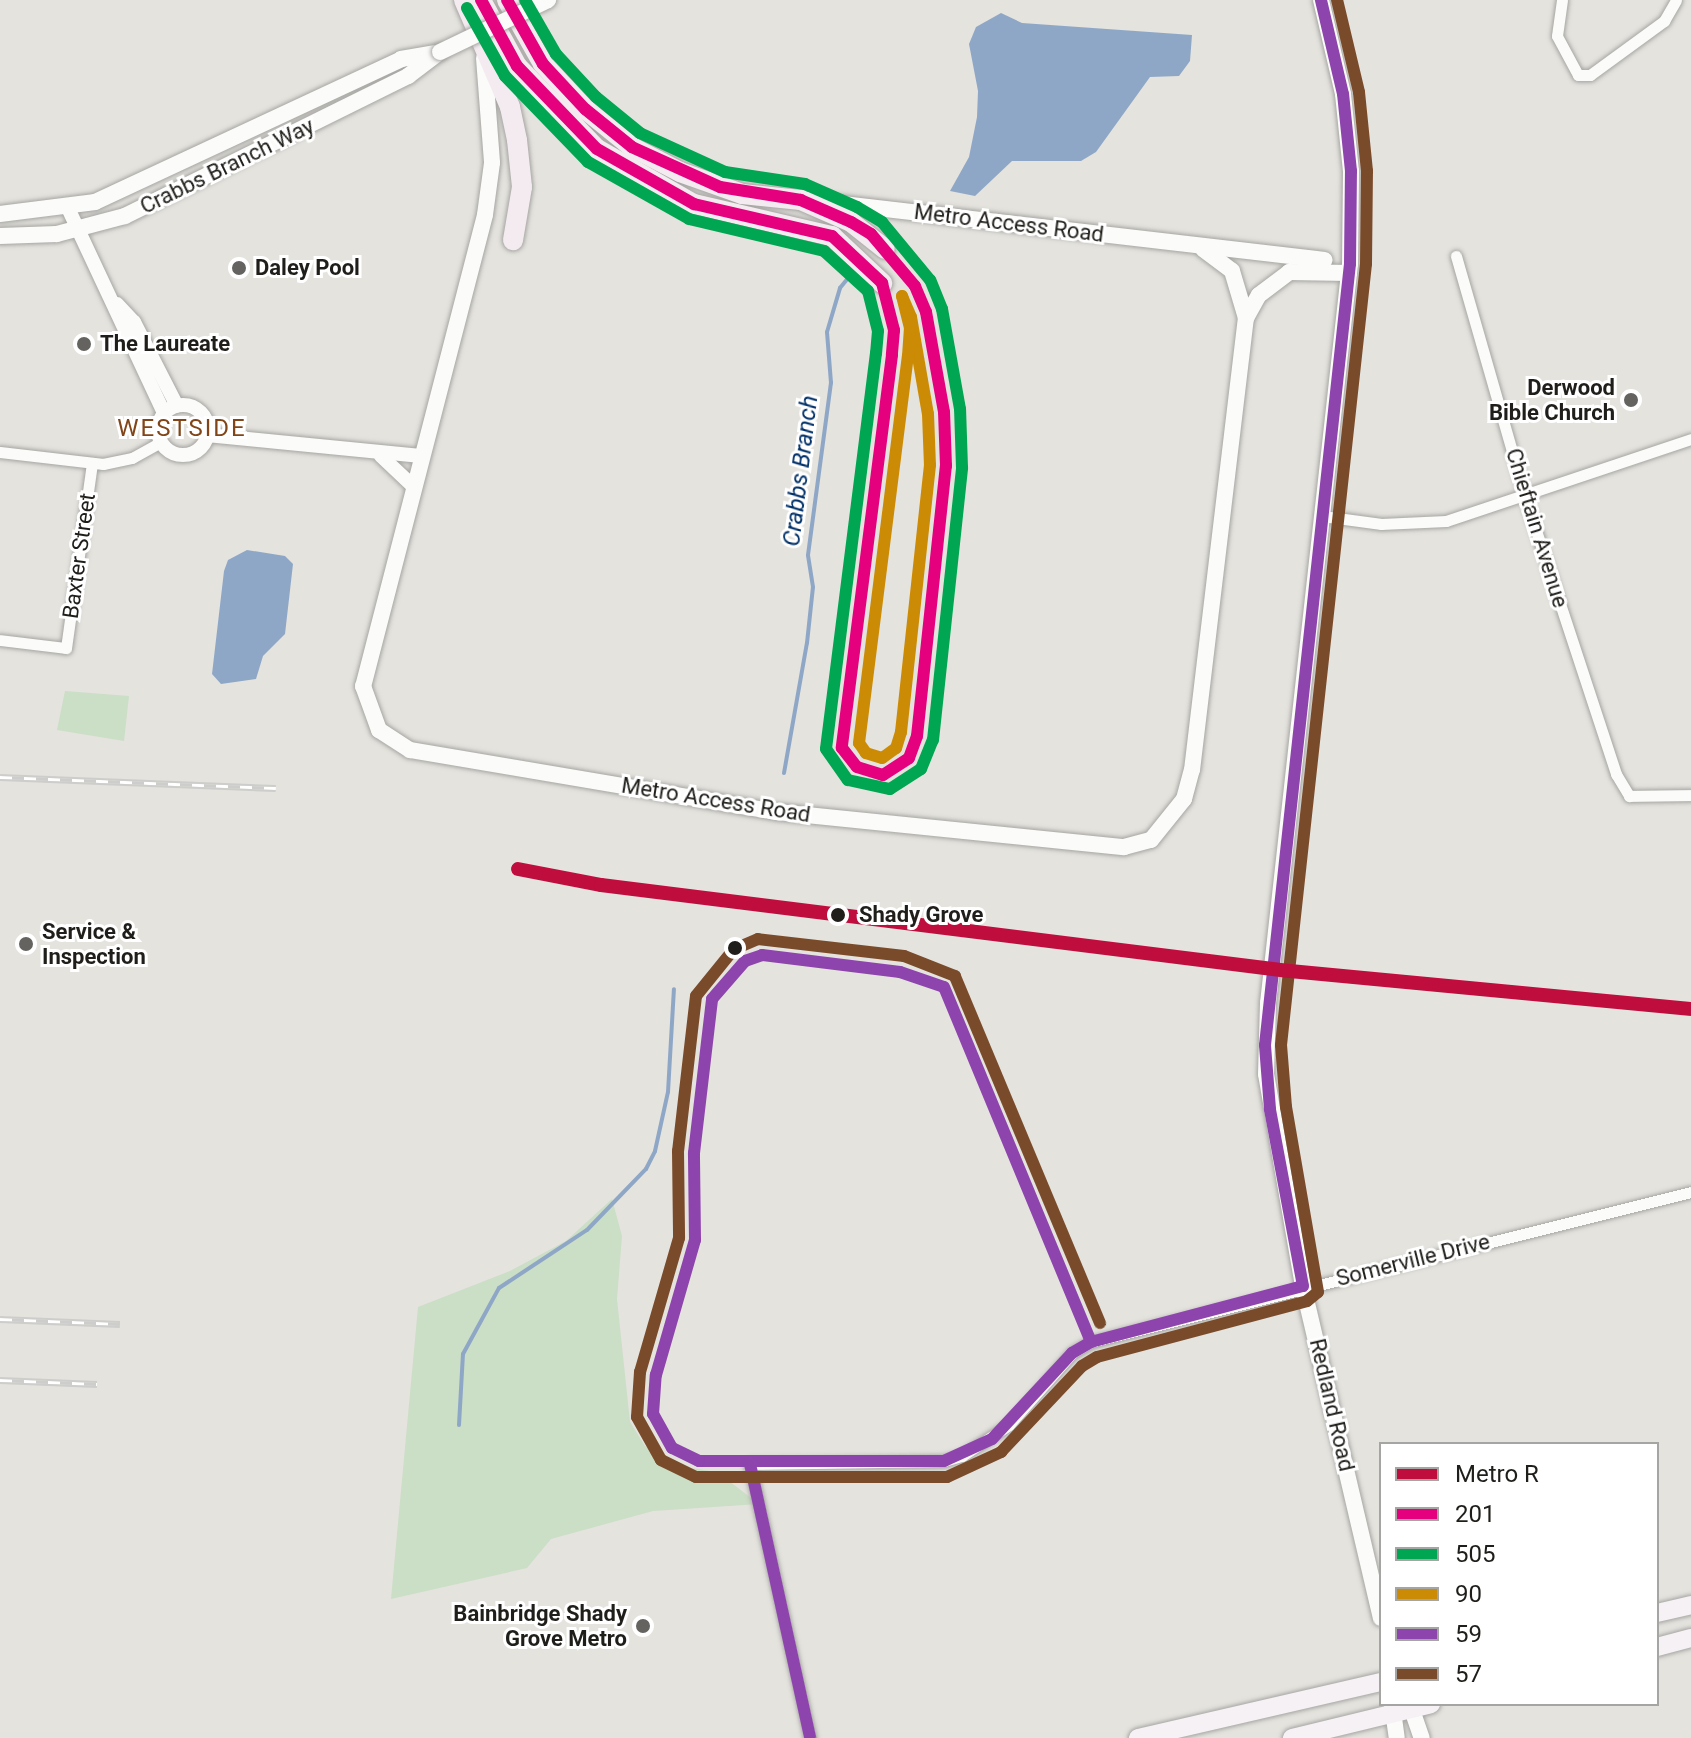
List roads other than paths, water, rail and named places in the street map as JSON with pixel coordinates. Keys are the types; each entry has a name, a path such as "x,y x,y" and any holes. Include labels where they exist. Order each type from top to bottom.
{"highway":[{"name":"Metro Access Road","path":"464,0 481,45"},
{"path":"481,0 517,66 597,149 694,204 832,236 882,283"},
{"name":"Metro Access Road","path":"507,0 543,64 585,109 632,147 680,172 742,194 801,200"},
{"path":"481,45 510,107 521,161 521,208 513,240"},
{"path":"801,200 851,222 885,249"}],"main road":[{"name":"Crabbs Branch Way","path":"0,236 80,230 125,216 408,76 440,52 548,0"},
{"name":"Redland Road","path":"1321,0 1343,94 1350,156 1350,268 1268,1003 1270,1109 1303,1286 1379,1609"},
{"name":"Metro Access Road","path":"481,45 491,108 489,188 363,686 369,713 396,744 426,754 777,812 1124,847 1151,840 1169,823 1184,799 1192,770 1246,318"},
{"name":"Crabbs Branch Way","path":"0,214 68,208 157,177 401,59 440,52"},
{"name":"Metro Access Road","path":"801,200 1194,245 1350,268"},
{"path":"1194,245 1232,271 1246,318"},
{"path":"1246,318 1259,295 1289,272 1350,268"},
{"path":"1659,1613 1691,1605"},
{"path":"1659,1646 1691,1638"},
{"path":"1138,1738 1379,1682"},
{"path":"1292,1738 1392,1709 1418,1706 1422,1738"},
{"path":"1392,1709 1397,1738"}],"street":[{"path":"1562,0 1557,36 1578,75 1590,75 1614,60 1664,21 1671,2"},
{"path":"68,208 117,304 123,329 171,410"},
{"name":"Chieftain Avenue","path":"1456,256 1525,497 1616,774 1629,796 1691,795"},
{"path":"171,410 197,410 207,435"},
{"path":"171,410 158,427 161,442 170,452 190,454 207,435"},
{"path":"207,435 381,456 421,456"},
{"path":"1322,516 1381,524 1428,524 1525,497 1691,439"},
{"path":"0,452 92,464 123,461 161,442"},
{"path":"381,456 414,487"},
{"name":"Baxter Street","path":"0,640 66,648 92,464"},
{"name":"Somerville Drive","path":"810,1738 750,1464 944,1461 962,1456 1009,1425 1072,1353 1091,1342 1303,1286 1691,1192"}],"water":[{"path":"1001,13 1022,23 1192,35 1190,61 1179,76 1150,77 1096,152 1081,161 1012,161 975,196 950,191 969,157 977,117 978,91 969,44 976,27"},
{"path":"247,550 285,556 293,564 285,634 263,656 256,679 221,684 212,674 224,571 228,560"}],"waterway":[{"name":"Crabbs Branch","path":"784,773 807,643 813,587 808,555 831,383 827,332 840,288 852,273"},
{"name":"Crabbs Branch","path":"459,1425 463,1354 499,1288 587,1230 646,1169 655,1151 668,1092 674,989"}],"railway":[{"path":"0,777 276,788"},
{"path":"0,1319 120,1324"},
{"path":"0,1380 97,1384"}],"metro line":[{"name":"R","path":"518,869 601,885 1289,971 1691,1009"}],"place":[{"name":"Daley Pool","path":"239,268"},
{"name":"The Laureate","path":"84,344"},
{"name":"Derwood Bible Church","path":"1631,400"},
{"name":"Shady Grove","path":"838,915"},
{"name":"Service & Inspection","path":"26,944"},
{"name":"Bainbridge Shady Grove Metro","path":"643,1626"}],"district":[{"name":"WESTSIDE","path":"182,429"}]}
